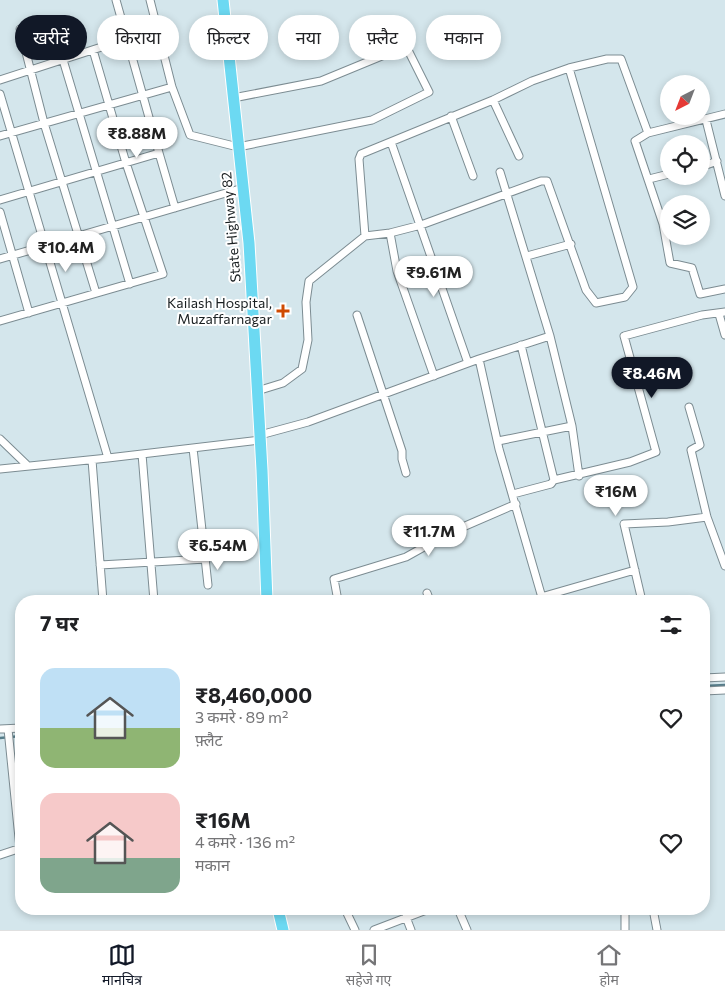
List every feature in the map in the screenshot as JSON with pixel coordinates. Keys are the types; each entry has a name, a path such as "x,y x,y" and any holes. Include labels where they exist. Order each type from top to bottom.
{"main road":[{"name":"State Highway 82","path":"223,0 249,243 258,391 267,595"},
{"path":"280,915 284,930"}],"street":[{"path":"116,0 121,15"},
{"path":"150,0 154,15"},
{"path":"165,60 172,88 190,135 238,146 372,120 429,92 406,46 321,81 233,98"},
{"path":"87,52 97,49"},
{"path":"0,321 163,274 108,105 94,50"},
{"path":"365,236 359,159 361,154 493,100 532,81 569,68 607,59 621,59 648,133"},
{"path":"28,60 44,123 96,293"},
{"path":"0,80 63,60 95,173 130,284"},
{"path":"134,60 174,208"},
{"path":"258,391 283,384 302,369 308,340 306,302 309,282 365,236 390,233 421,225 508,195 534,183 547,181 586,290 596,303 625,297 633,287 569,68"},
{"path":"0,136 172,88"},
{"path":"0,94 108,458"},
{"path":"493,100 519,156"},
{"path":"710,119 725,114"},
{"path":"451,116 473,176"},
{"path":"684,125 648,133 635,141 663,224 670,263 692,268 700,294 725,289"},
{"path":"707,125 725,196"},
{"path":"391,142 468,363"},
{"path":"0,200 159,153"},
{"path":"710,164 717,161"},
{"path":"500,172 550,336 572,426 579,476"},
{"path":"649,179 660,176"},
{"path":"0,260 243,188"},
{"path":"0,212 29,313"},
{"path":"390,233 397,271 434,376"},
{"path":"527,256 571,244"},
{"path":"513,494 551,484 554,480 579,476 630,462 656,452 624,336 702,315 722,313 725,334"},
{"path":"357,315 385,393 406,472"},
{"path":"0,468 92,460 260,438 468,363 550,336"},
{"path":"521,345 554,480"},
{"path":"480,359 498,441 541,595"},
{"path":"689,407 700,446 691,450 706,517 725,566"},
{"path":"498,441 572,426"},
{"path":"0,439 27,465"},
{"path":"193,448 208,585"},
{"path":"142,454 154,595"},
{"path":"92,460 102,595"},
{"path":"337,595 334,579 406,557 449,533 516,504"},
{"path":"641,595 624,524 668,522 706,517"},
{"path":"100,565 206,559"},
{"path":"555,595 635,570"},
{"path":"710,678 725,677"},
{"path":"710,691 725,690"},
{"path":"0,730 15,730"},
{"path":"9,731 15,790"},
{"path":"0,855 15,850"},
{"path":"348,915 355,930"},
{"path":"374,930 412,915"},
{"path":"461,915 467,930"},
{"path":"624,930 625,915"},
{"path":"654,915 658,930"},
{"path":"406,917 411,930"}],"waterway":[{"path":"710,686 725,685"},
{"path":"0,738 15,737"}],"place":[{"name":"Kailash Hospital, Muzaffarnagar","path":"283,311"}]}
